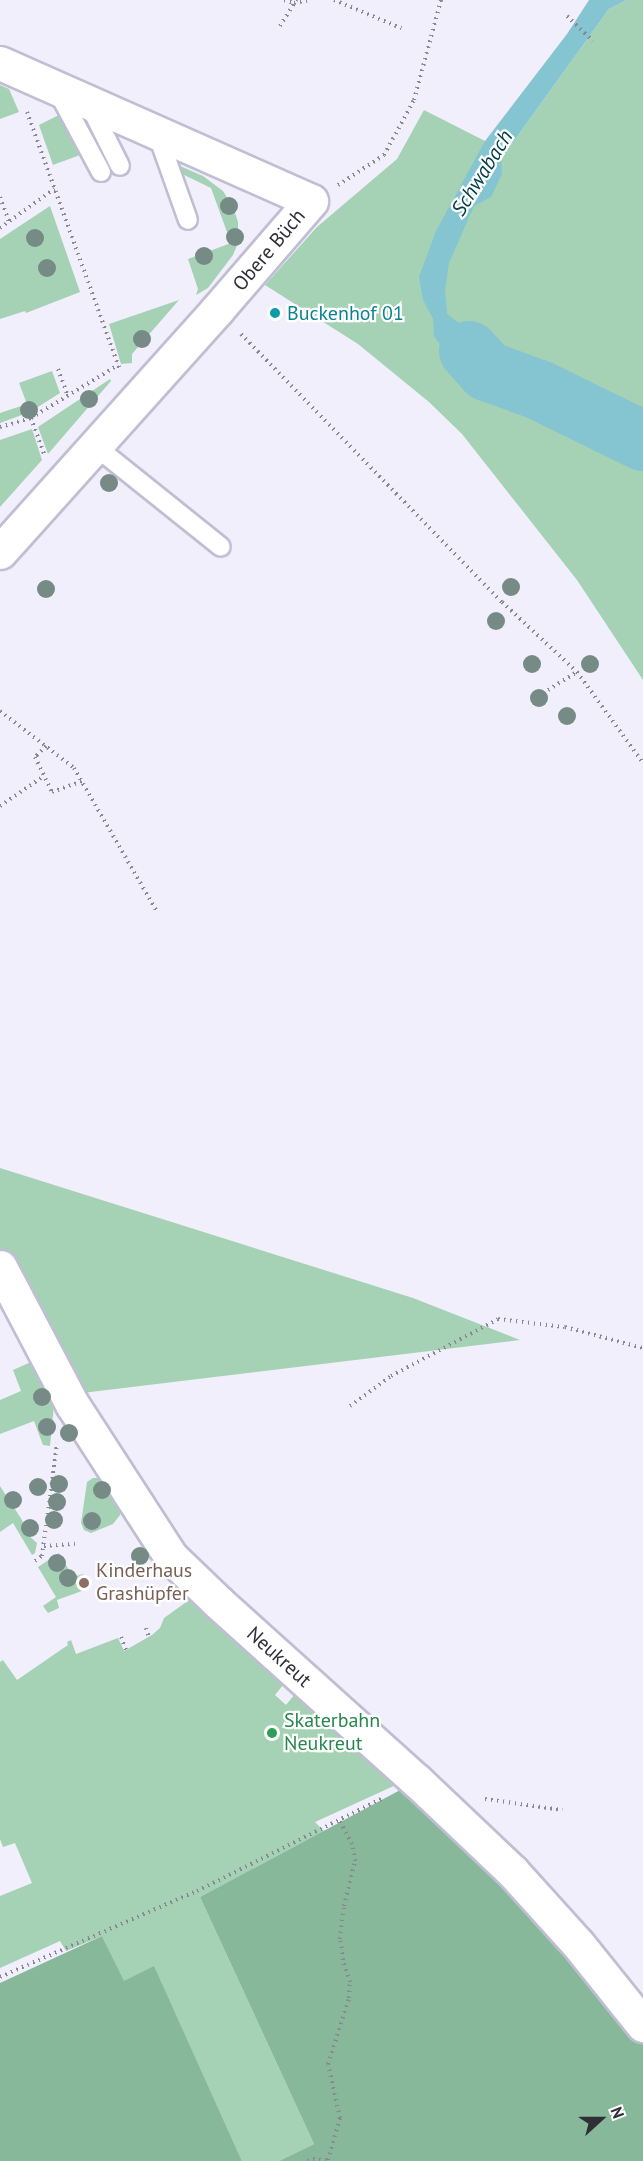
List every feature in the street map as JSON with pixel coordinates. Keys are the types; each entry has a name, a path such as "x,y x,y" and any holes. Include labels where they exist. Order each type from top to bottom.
{"street":[{"name":"Obere Büch","path":"0,63 311,201 217,310 0,552"},
{"name":"Neukreut","path":"0,1268 72,1404 171,1557 219,1604 417,1781 512,1871 578,1944 643,2025"}],"lane":[{"path":"56,88 101,172"},
{"path":"88,102 120,166"},
{"path":"157,133 188,220"},
{"path":"95,446 221,547"}],"path":[{"path":"284,0 295,2 309,0"},
{"path":"333,0 401,28"},
{"path":"311,201 384,155 414,100 441,0"},
{"path":"280,26 295,2"},
{"path":"567,16 593,41"},
{"path":"27,111 120,373"},
{"path":"0,228 54,189"},
{"path":"0,197 9,222"},
{"path":"217,310 502,602 577,672 643,763"},
{"path":"0,427 32,418 118,365"},
{"path":"58,369 68,397"},
{"path":"32,418 46,463"},
{"path":"548,690 577,672"},
{"path":"0,711 74,768 157,912"},
{"path":"46,746 35,757 52,792 82,781"},
{"path":"0,806 44,776"},
{"path":"350,1406 391,1376 498,1319 565,1327 643,1348"},
{"path":"35,1561 42,1556 44,1546 59,1431"},
{"path":"44,1546 75,1544"},
{"path":"146,1628 149,1636"},
{"path":"121,1637 126,1650"},
{"path":"0,1977 197,1891 417,1781"},
{"path":"476,1797 562,1810"},
{"path":"308,2161 329,2160 340,2118 328,2064 349,1998 350,1982 343,1960 340,1939 344,1906 355,1861 352,1844 339,1820"}],"green space":[{"path":"627,0 643,0 643,680 577,580 462,434 429,402 358,344 265,285 317,227 397,159 424,110 485,141 501,159 609,9"},
{"path":"0,85 9,89 19,112 0,119"},
{"path":"59,115 80,155 53,165 39,125"},
{"path":"173,163 203,176 223,191 233,207 238,222 238,243 233,255 208,288 196,295 198,289 188,259 231,243 211,188 176,171"},
{"path":"50,206 80,292 26,313 25,311 0,319 0,239"},
{"path":"179,300 132,354 132,363 121,364 109,324"},
{"path":"52,371 60,393 30,412 0,423 0,413 27,404 19,383"},
{"path":"110,379 111,381 48,454 38,427"},
{"path":"32,429 42,460 0,507 0,440"},
{"path":"0,1168 413,1298 520,1340 74,1394 0,1249"},
{"path":"31,1362 54,1405 50,1446 43,1445 34,1421 0,1434 0,1400 21,1391 13,1370"},
{"path":"93,1478 102,1478 121,1506 120,1515 113,1524 91,1533 84,1530 81,1523 87,1482"},
{"path":"0,1486 22,1520 27,1534 37,1543 35,1553 32,1555 13,1523 0,1532"},
{"path":"59,1553 73,1577 83,1574 90,1588 57,1600 59,1608 48,1613 43,1606 56,1597 38,1567"},
{"path":"192,1598 287,1680 275,1695 286,1705 300,1688 398,1784 315,1822 324,1831 200,1897 314,2144 279,2161 242,2161 154,1967 124,1982 102,1936 66,1951 60,1941 0,1968 0,1896 32,1883 15,1843 3,1847 0,1839 0,1662 3,1660 17,1680 68,1645 67,1642 71,1640 76,1654 118,1638 124,1651 152,1635 160,1628 164,1618"},
{"path":"417,1781 643,2019 643,2161 279,2161 314,2144 200,1897"},
{"path":"102,1936 124,1981 154,1966 242,2161 0,2161 0,1983"}],"water":[{"path":"589,0 627,0 609,9 501,159 502,174 491,197 474,206 449,263 445,290 447,314 459,323 466,337 516,370 539,390 497,386 473,379 455,365 434,336 433,319 423,300 419,277 436,231 485,141 567,34"}],"waterway":[{"name":"Schwabach","path":"469,351 487,371 539,390 643,441"}],"place":[{"name":"Buckenhof 01","path":"275,313"},
{"name":"Kinderhaus Grashüpfer","path":"84,1583"},
{"name":"Skaterbahn Neukreut","path":"272,1733"}]}
